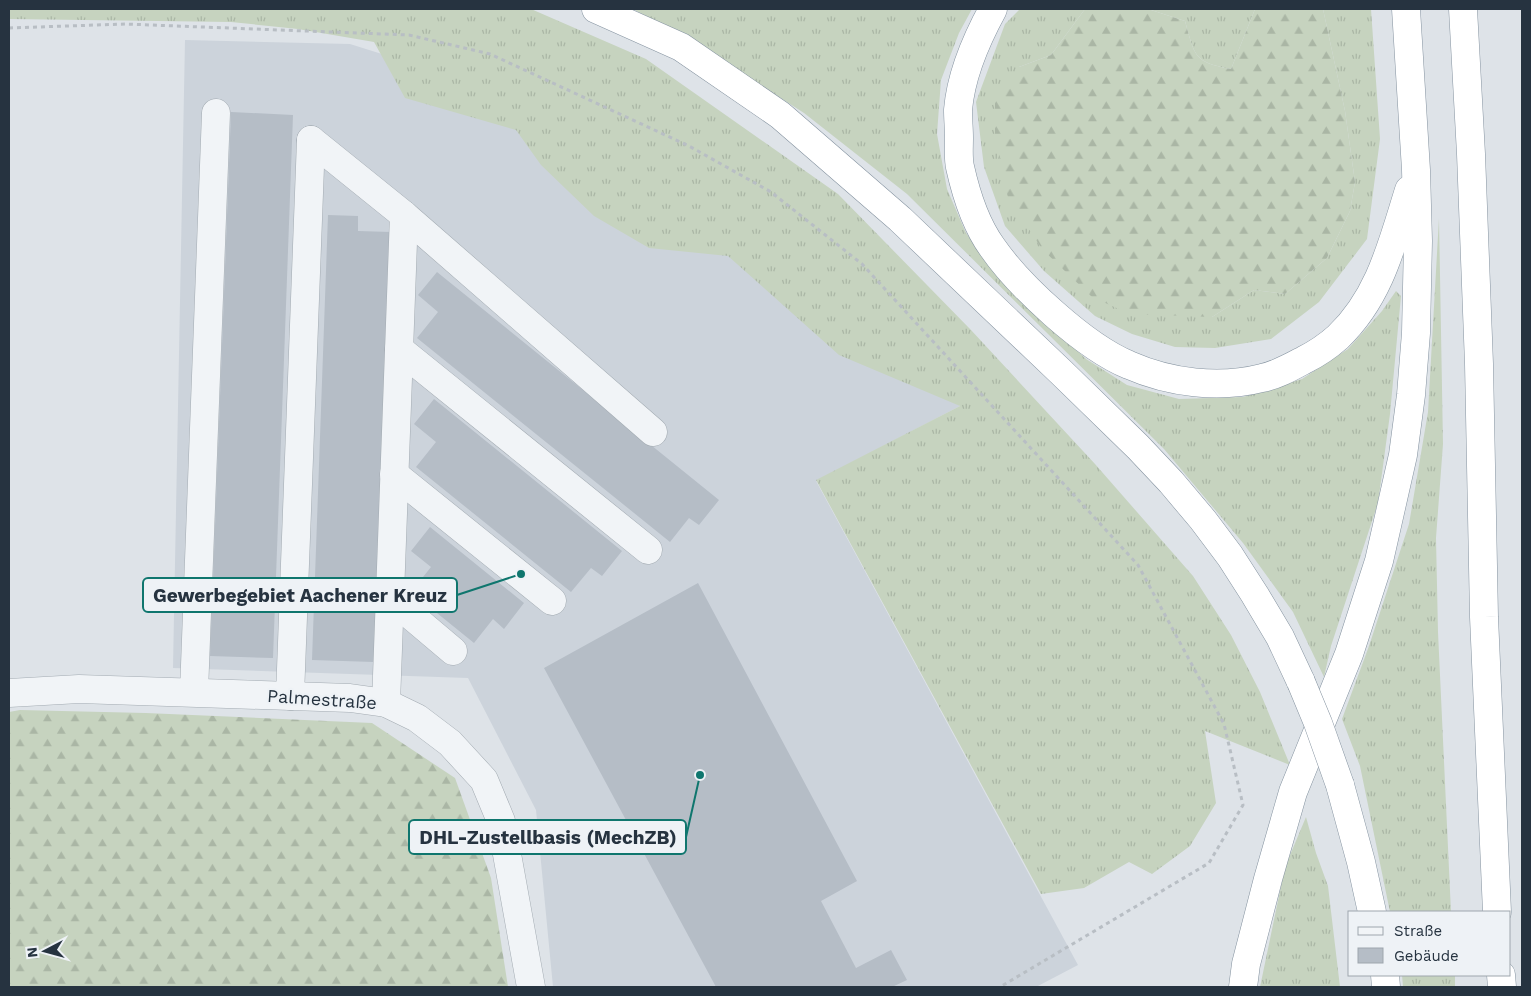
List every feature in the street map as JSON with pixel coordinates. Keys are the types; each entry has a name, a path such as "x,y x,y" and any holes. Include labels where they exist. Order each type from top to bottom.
{"highway":[{"path":"596,9 681,47 780,115 900,218 1138,446 1171,482 1230,556 1280,637 1318,723 1340,785 1361,862 1372,911"},
{"path":"993,9 976,40 966,71 958,109 960,166 972,209 992,246 1019,280 1071,328 1098,348 1128,365 1163,377 1194,383 1230,383 1263,378 1289,368 1314,355 1337,338 1359,313 1376,286 1390,251 1416,170"},
{"path":"1243,987 1246,964 1293,792 1349,654 1379,562 1403,456 1411,396 1416,334 1418,241 1416,170 1406,9"},
{"path":"1463,9 1471,154 1484,617 1497,911"}],"street":[{"path":"194,692 216,113"},
{"path":"290,696 311,140 404,215 654,432"},
{"path":"386,704 404,215"},
{"path":"399,349 648,550"},
{"path":"394,474 552,601"},
{"path":"389,598 453,651"},
{"name":"Palmestraße","path":"9,693 79,689 350,698 386,704 417,718 450,743 484,780 501,820 531,987"}],"path":[{"path":"9,28 125,24 409,35 490,54 689,146 771,192 862,264 1138,565 1224,724 1243,805 1209,863 1000,987"}],"shaded area":[{"path":"185,40 350,44 506,93 960,406 816,481 1078,965 1036,987 553,987 536,810 468,678 173,668"}],"green space":[{"path":"9,9 531,9 646,59 838,194 971,330 1095,464 1193,576 1231,635 1260,692 1290,765 1205,731 1216,803 1190,846 1152,874 1129,862 1084,888 1041,894 816,480 960,406 839,355 728,256 649,248 594,216 541,165 516,130 405,98 374,42 298,29 231,22 9,19"},
{"path":"633,9 972,9 959,33 941,80 937,134 947,189 966,233 1002,280 1086,359 1127,385 1179,399 1243,397 1302,379 1348,349 1382,311 1396,291 1401,296 1390,414 1378,503 1331,646 1324,677 1293,612 1243,543 1164,449 907,194 804,113 711,53"},
{"path":"1020,9 1085,9 1051,55 1019,67 1212,317 1254,290 1285,294 1327,258 1350,211 1355,182 1345,111 1323,9 1371,9 1380,139 1367,239 1319,302 1271,339 1215,348 1175,347 1132,334 1095,316 1044,271 1005,226 984,167 976,102 1005,24"},
{"path":"1085,9 1148,9 1185,21 1191,42 1198,56 1209,63 1231,69 1255,9 1323,9 1345,111 1355,182 1350,211 1327,258 1285,294 1254,290 1212,317 1130,314 1092,297 1042,249 1008,197 995,134 995,93 1019,67 1051,55"},
{"path":"1148,9 1255,9 1231,69 1209,63 1198,56 1191,42 1185,21"},
{"path":"1439,218 1443,444 1436,538 1438,632 1451,911 1390,911 1360,766 1342,719 1369,646 1409,524 1428,412"},
{"path":"20,710 146,713 372,723 455,778 491,878 508,987 9,987 9,712"},
{"path":"1306,817 1328,886 1340,987 1260,987 1285,867"},
{"path":"1402,976 1455,976 1455,987 1403,987"}],"building":[{"path":"231,112 293,115 273,658 210,656"},
{"path":"328,215 358,216 358,231 391,232 374,662 312,660"},
{"path":"437,272 719,500 699,525 689,518 670,542 417,338 438,312 418,295"},
{"path":"434,399 622,551 602,576 591,568 571,592 416,467 436,442 414,424"},
{"path":"430,527 524,603 504,629 493,619 474,643 411,592 431,567 411,551"},
{"path":"698,583 857,881 821,901 856,968 891,950 907,980 892,987 716,987 544,668"}],"place":[{"name":"Gewerbegebiet Aachener Kreuz","path":"521,574"},
{"name":"DHL-Zustellbasis (MechZB)","path":"700,775"}]}
